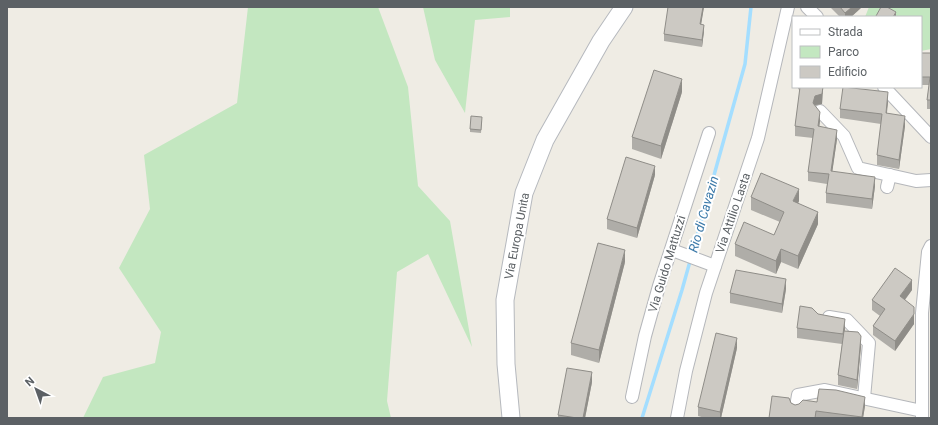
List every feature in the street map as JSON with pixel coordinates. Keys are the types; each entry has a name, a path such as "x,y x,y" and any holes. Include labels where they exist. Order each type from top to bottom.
{"main road":[{"name":"Via Europa Unita","path":"512,418 506,364 505,300 524,192 545,140 602,41 624,7"}],"street":[{"name":"Via Attilio Lasta","path":"677,418 686,370 706,293 758,138 788,7"},
{"path":"807,7 816,16"},
{"path":"885,88 931,138"},
{"path":"820,111 844,136 858,168 889,181 931,180"},
{"name":"Via Guido Mattuzzi","path":"632,397 645,336 659,286 709,133"},
{"path":"796,407 798,395 825,390 864,398 922,414 922,313 928,252 931,246"},
{"path":"672,250 715,266"},
{"path":"922,313 931,329"},
{"path":"819,316 848,320 869,343 864,398"}],"green space":[{"path":"248,7 378,7 408,87 418,186 450,221 472,347 428,254 397,272 387,401 391,418 83,418 103,377 155,363 161,332 119,268 150,209 144,155 237,103"},
{"path":"423,7 510,7 510,17 475,20 465,113 435,60"},
{"path":"869,7 931,7 931,49 922,51 922,16 865,16"}],"building":[{"path":"668,7 703,7 700,24 704,25 702,40 664,34"},
{"path":"840,7 852,7 845,13"},
{"path":"881,7 887,7 896,12 894,16 876,16"},
{"path":"922,53 931,53 931,100 927,100 930,77 922,77"},
{"path":"654,70 682,79 661,146 632,137"},
{"path":"800,88 823,88 822,94 815,96 813,103 820,112 818,126 837,130 831,171 875,177 872,199 826,193 829,174 808,172 814,129 795,126"},
{"path":"843,88 888,92 886,113 905,116 899,160 877,155 882,114 840,109"},
{"path":"471,116 482,117 481,130 470,129"},
{"path":"626,157 655,166 637,228 607,219"},
{"path":"761,173 799,189 793,201 818,212 798,256 781,249 776,261 735,244 744,222 774,235 784,212 751,197"},
{"path":"598,243 625,250 599,350 571,343"},
{"path":"895,268 912,280 900,296 914,307 914,314 895,341 873,326 885,309 872,300"},
{"path":"736,270 786,279 782,304 730,293"},
{"path":"800,306 812,308 818,314 845,319 843,334 797,328"},
{"path":"844,331 858,332 861,336 857,380 838,375"},
{"path":"716,333 737,338 720,412 698,407"},
{"path":"567,368 592,372 583,418 558,415"},
{"path":"819,389 836,390 865,397 862,417 816,411 815,418 769,418 772,396 789,398 791,403 795,405 799,404 803,400 817,402"}],"waterway":[{"name":"Rio di Cavazin","path":"642,418 682,290 745,64 751,7"}]}
